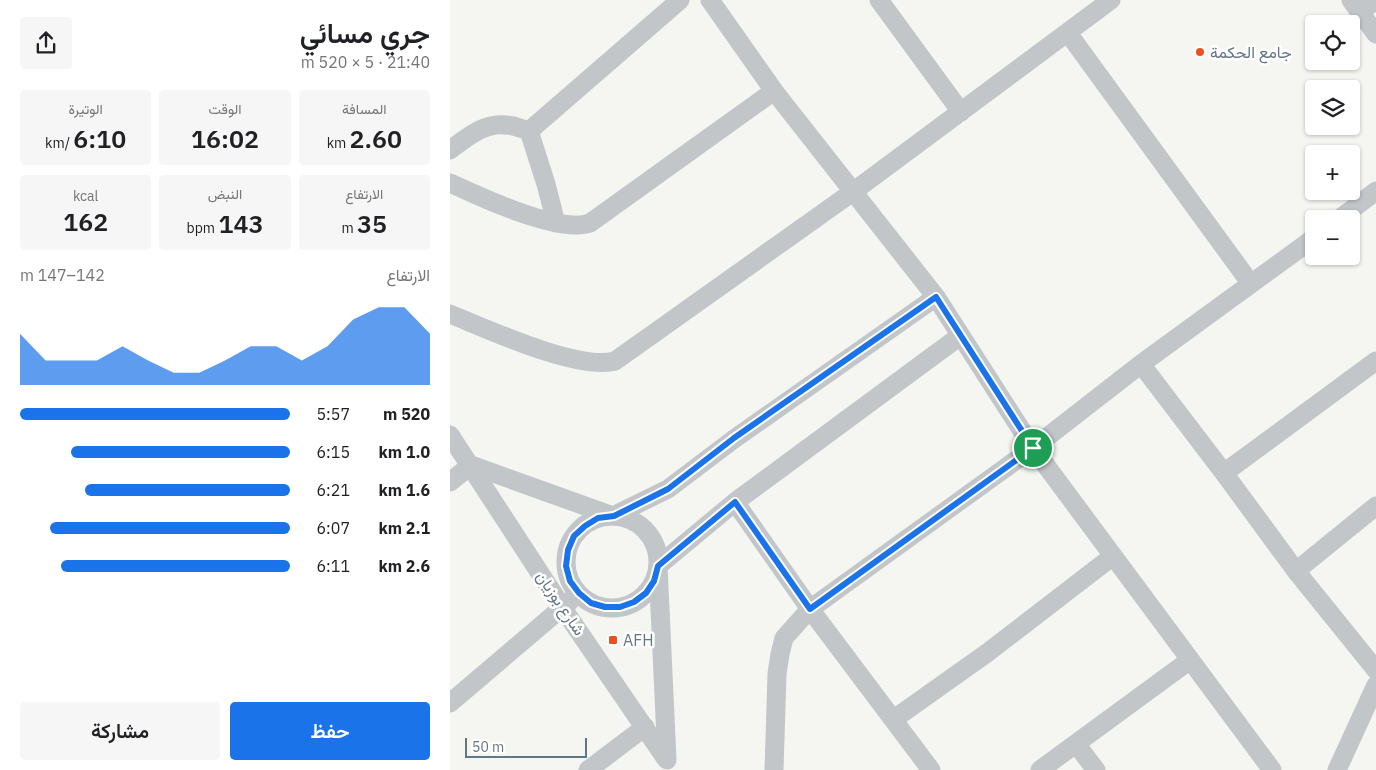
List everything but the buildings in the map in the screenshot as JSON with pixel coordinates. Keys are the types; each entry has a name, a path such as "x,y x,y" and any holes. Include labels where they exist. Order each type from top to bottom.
{"street":[{"path":"529,131 680,0"},
{"path":"710,0 774,91 936,297 1033,448 1190,660 1275,770"},
{"path":"879,0 960,112"},
{"path":"450,314 554,354 591,362 608,363 615,361 854,191 1111,0"},
{"path":"1376,0 1356,6 1376,34"},
{"path":"1068,33 1252,284"},
{"path":"450,183 486,200 526,214 571,226 582,226 590,223 774,91"},
{"path":"450,150 474,132 486,127 505,124 529,131"},
{"path":"529,131 556,222"},
{"path":"1351,210 1376,191"},
{"path":"774,770 777,674 780,654 784,638 810,609 1033,448 1141,364 1305,245"},
{"path":"936,297 734,438 668,489 614,516 598,518 585,526 574,536 568,550 566,566 570,581 579,593 591,603 605,607 620,607 634,602 646,593 654,581 658,566 735,502 960,336"},
{"path":"1224,473 1376,361"},
{"path":"1141,364 1296,571 1376,670"},
{"name":"شارع بوزيان","path":"450,435 562,606 670,765"},
{"path":"450,482 471,465 614,516 628,519 642,526 652,538 657,551 670,765"},
{"path":"735,502 810,609 931,770"},
{"path":"1296,571 1376,506"},
{"path":"894,719 987,653 1113,556"},
{"path":"450,703 579,593"},
{"path":"1040,770 1190,660"},
{"path":"1336,770 1376,686"},
{"path":"588,770 645,726"},
{"path":"1076,744 1096,770"}],"place":[{"name":"جامع الحكمة","path":"1200,52"},
{"name":"AFH","path":"613,640"}],"route":[{"path":"936,297 1033,448 810,609 735,502 658,566 654,581 646,593 634,602 620,607 605,607 591,603 579,593 570,581 566,566 568,550 574,536 585,526 598,518 614,516 668,489 734,438 936,297"}]}
